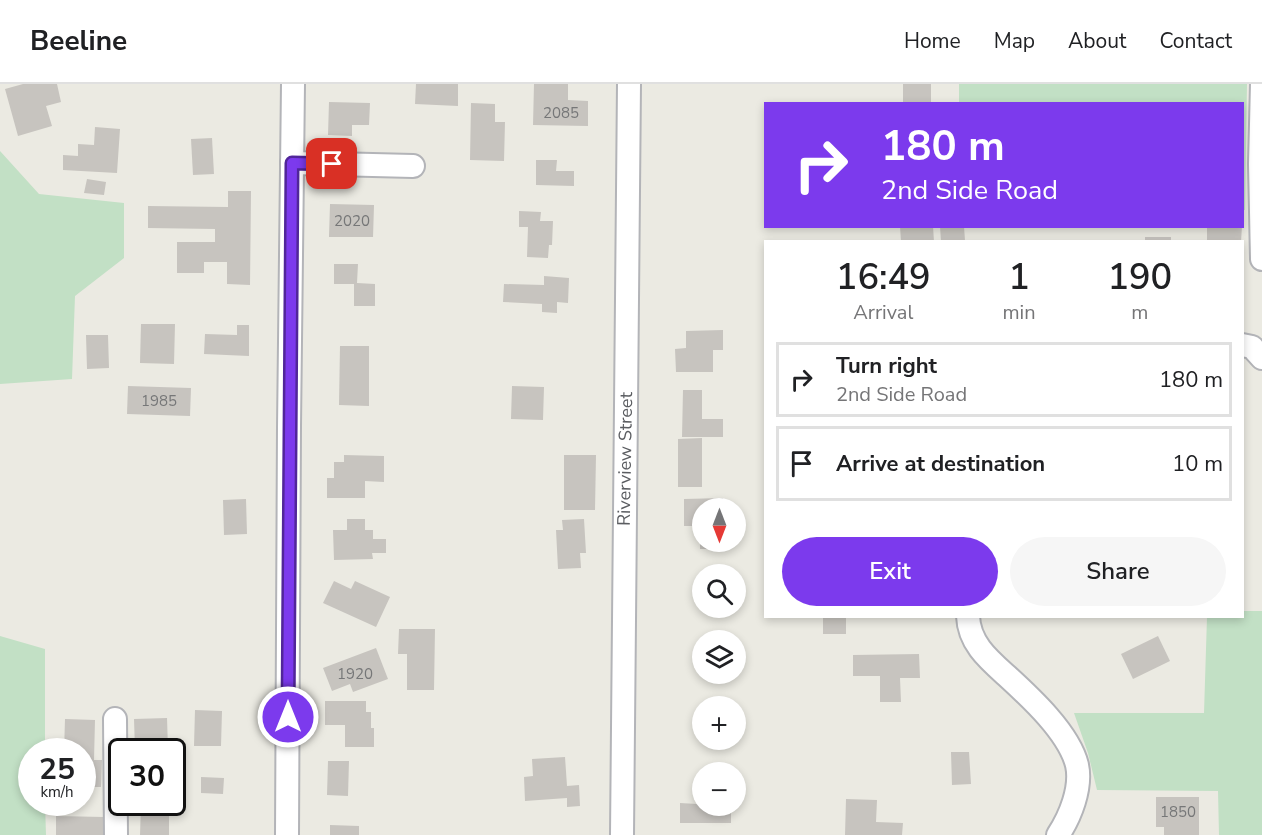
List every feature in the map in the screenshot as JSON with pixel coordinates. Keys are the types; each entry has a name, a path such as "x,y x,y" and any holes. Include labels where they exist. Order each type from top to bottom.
{"street":[{"path":"287,835 293,84"},
{"name":"Riverview Street","path":"622,835 629,84"},
{"path":"1262,84 1260,164 1262,259"},
{"path":"292,163 413,166"},
{"path":"1244,345 1252,347 1262,358"},
{"path":"968,618 968,626 975,644 1040,706 1066,742 1077,765 1078,783 1072,804 1058,835"},
{"path":"115,719 116,835"}],"green space":[{"path":"959,84 1247,84 1245,210 1244,102 959,102"},
{"path":"0,151 39,194 124,203 124,258 75,296 72,379 0,384"},
{"path":"1244,611 1262,611 1262,835 1219,835 1218,791 1097,790 1088,753 1074,713 1204,713 1207,618 1244,618"},
{"path":"0,636 45,649 45,738 18,738 18,816 45,816 46,835 0,835"}],"building":[{"path":"23,84 57,84 61,102 46,106 52,126 18,136 5,89"},
{"path":"416,84 458,84 458,106 415,104"},
{"path":"534,84 568,84 568,100 588,101 588,126 533,125"},
{"path":"903,84 931,84 931,102 903,102"},
{"path":"329,102 370,103 369,125 352,125 352,136 328,135"},
{"path":"471,103 495,104 495,122 505,122 504,161 470,160"},
{"path":"95,127 120,129 117,173 63,170 63,155 78,156 78,144 94,145"},
{"path":"212,138 214,174 193,175 191,139"},
{"path":"536,160 557,160 556,171 574,171 574,186 536,185"},
{"path":"87,179 106,182 104,195 84,193"},
{"path":"228,191 251,191 250,285 227,284 227,262 204,262 204,273 177,273 177,242 215,242 215,229 148,228 148,206 228,207"},
{"path":"330,204 374,205 373,237 329,237"},
{"path":"519,211 541,212 540,221 553,221 552,245 549,245 548,258 527,257 528,227 519,227"},
{"path":"900,228 933,228 934,240 901,240"},
{"path":"940,228 964,228 965,240 941,240"},
{"path":"1207,228 1242,228 1241,240 1207,240"},
{"path":"1145,237 1171,237 1171,240 1145,240"},
{"path":"334,264 358,264 357,283 375,284 375,306 354,306 354,284 334,284"},
{"path":"544,276 569,278 568,303 557,302 557,313 542,312 542,304 503,302 504,284 544,285"},
{"path":"141,324 175,324 174,364 140,363"},
{"path":"237,325 249,325 249,356 204,354 205,334 237,335"},
{"path":"723,330 723,350 713,350 713,372 676,372 675,349 686,348 686,331"},
{"path":"86,335 108,335 109,368 87,369"},
{"path":"340,346 369,346 369,406 339,405"},
{"path":"128,386 191,388 190,416 127,414"},
{"path":"512,386 544,387 543,420 511,419"},
{"path":"683,390 702,390 702,419 723,419 723,437 682,437"},
{"path":"702,438 702,487 678,487 678,439"},
{"path":"344,455 384,456 384,482 365,481 365,498 327,498 327,478 334,478 334,462 344,462"},
{"path":"564,455 596,455 595,510 564,510"},
{"path":"246,499 247,534 224,535 223,500"},
{"path":"684,499 692,499 692,526 684,526"},
{"path":"347,519 365,519 365,530 373,530 373,539 386,539 386,553 372,553 373,559 334,560 333,530 347,530"},
{"path":"584,519 586,553 580,553 581,568 558,569 556,530 563,530 562,520"},
{"path":"334,581 351,589 355,581 390,597 376,627 323,603"},
{"path":"823,618 846,618 846,634 823,634"},
{"path":"399,629 435,629 434,690 407,690 407,654 398,654"},
{"path":"1158,636 1170,661 1133,679 1121,654"},
{"path":"376,648 388,679 353,692 350,684 332,691 323,668"},
{"path":"919,654 920,678 900,678 901,702 880,702 880,676 853,676 853,655"},
{"path":"325,701 366,701 366,712 371,712 371,728 374,728 374,747 345,747 345,725 325,725"},
{"path":"195,710 222,711 221,746 194,746"},
{"path":"167,718 168,738 135,738 134,719"},
{"path":"65,719 95,720 95,738 64,738"},
{"path":"951,752 969,752 971,784 952,785"},
{"path":"565,757 567,786 579,785 580,806 567,807 567,798 525,801 524,777 533,776 532,759"},
{"path":"96,760 102,760 101,787 96,787"},
{"path":"328,761 349,761 348,796 327,795"},
{"path":"201,777 224,778 223,794 201,793"},
{"path":"1156,797 1199,797 1199,835 1164,835 1164,827 1156,827"},
{"path":"846,799 877,800 876,822 903,823 902,835 845,835"},
{"path":"680,803 692,804 692,816 731,816 731,823 680,823"},
{"path":"56,816 104,817 104,835 56,835"},
{"path":"141,816 169,816 169,835 140,835"},
{"path":"330,825 359,826 359,835 330,835"}],"route":[{"path":"288,717 292,163 332,164"}]}
